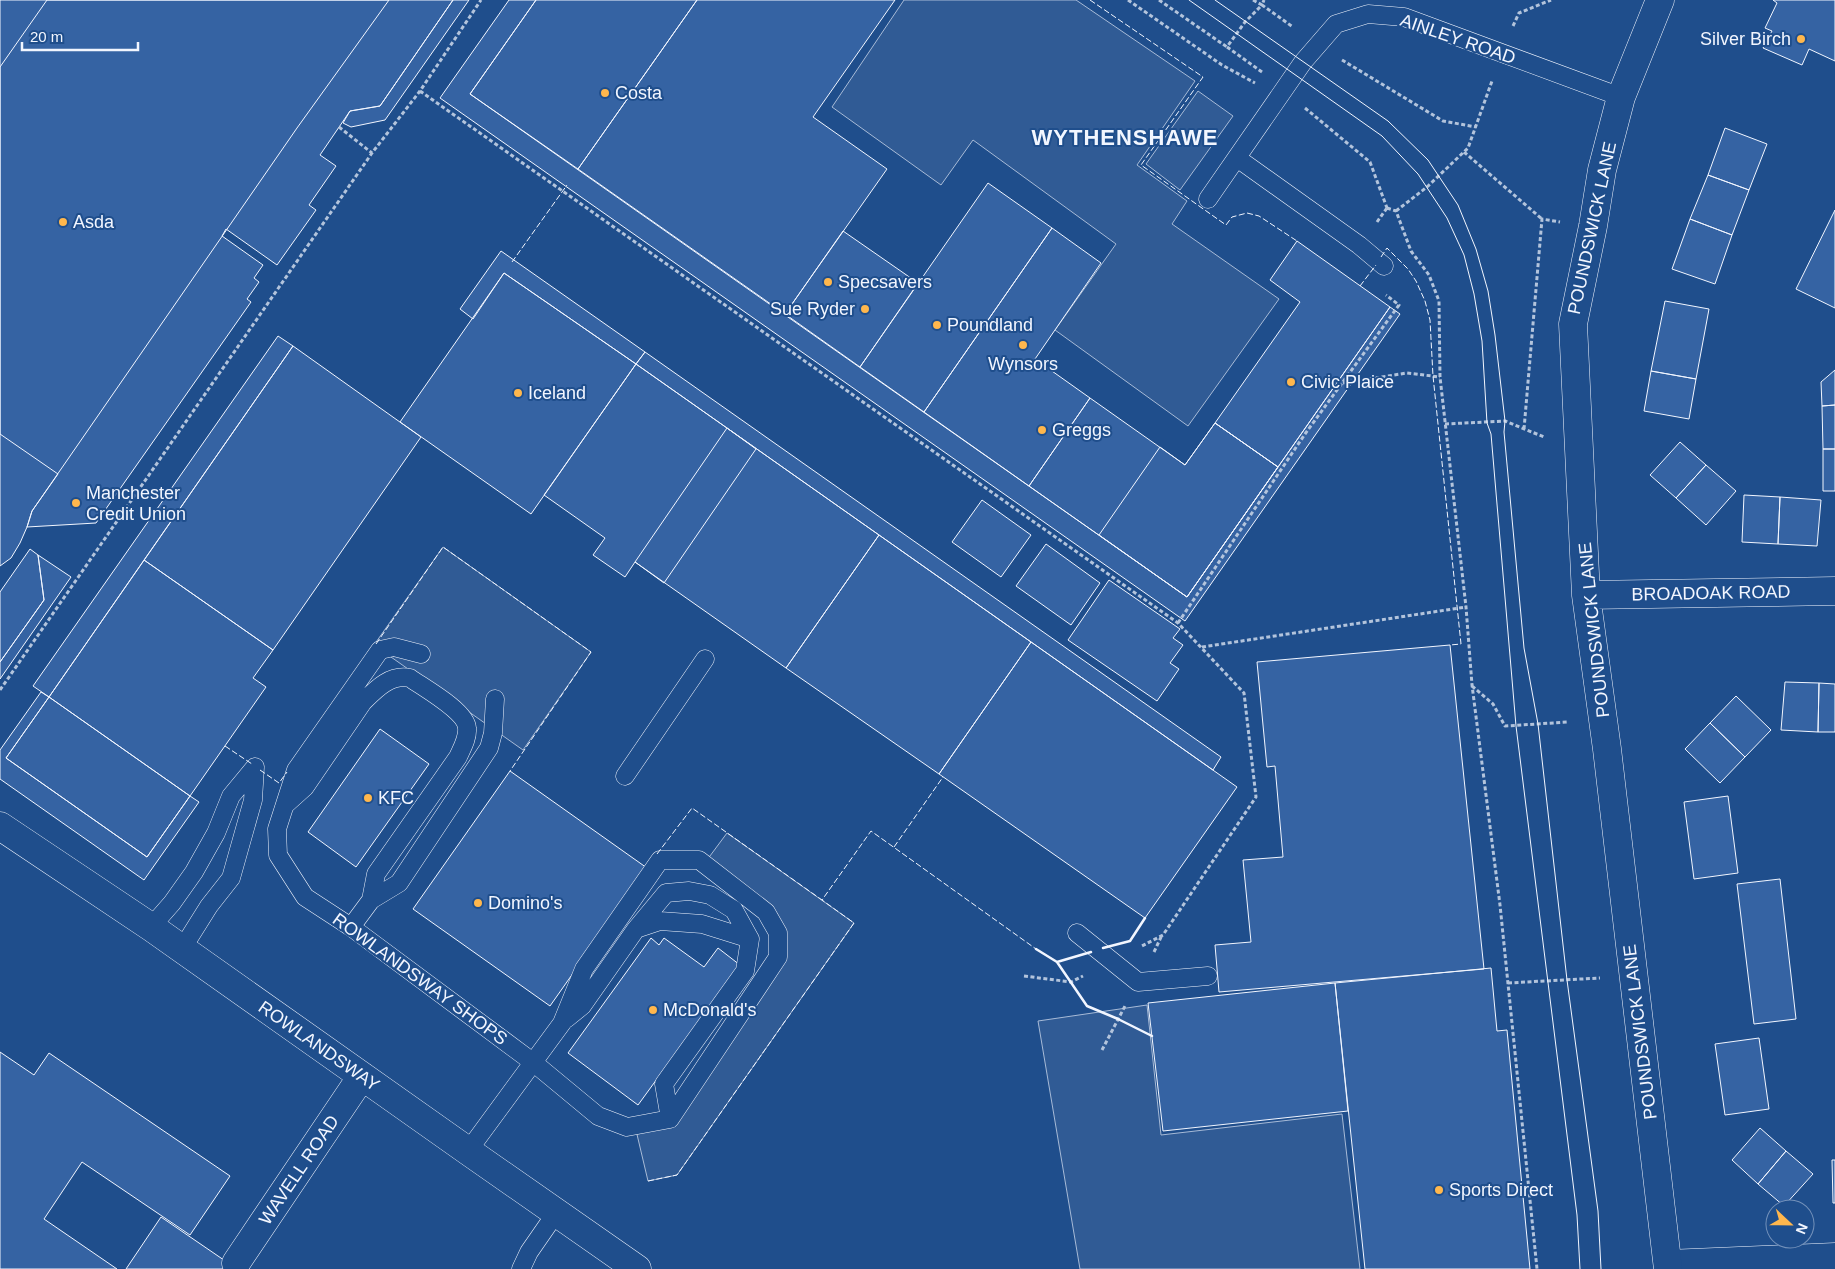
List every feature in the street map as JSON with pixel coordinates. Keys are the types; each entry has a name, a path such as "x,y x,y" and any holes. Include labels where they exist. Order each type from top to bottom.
{"street":[{"name":"POUNDSWICK LANE","path":"1660,0 1621,97 1602,170 1593,226 1572,324 1586,595 1607,748 1668,1266"},
{"name":"BROADOAK ROAD","path":"1586,595 1835,591"},
{"name":"ROWLANDSWAY","path":"0,826 151,927 637,1269"},
{"name":"WAVELL ROAD","path":"236,1263 362,1076"},
{"path":"1668,1266 1835,1257"}],"lane":[{"name":"AINLEY ROAD","path":"1208,200 1303,62 1318,44 1336,24 1368,14 1404,17 1621,97"},
{"path":"1237,158 1354,241 1384,266"},
{"path":"284,805 296,770 380,650 394,647 421,654"},
{"path":"625,776 706,659"},
{"path":"284,805 305,787 363,702 388,681 401,676 410,678 462,716 468,727 466,740 458,758 376,874 371,900"},
{"path":"351,927 371,900 399,883 489,748 493,733 495,699"},
{"path":"151,927 172,904 194,872 216,833 231,796 255,767 252,800 232,878 209,906 182,949"},
{"name":"ROWLANDSWAY SHOPS","path":"284,805 277,828 278,855 305,897 351,927 534,1063 598,1116 627,1127 670,1119"},
{"path":"468,1151 562,1023 584,969 660,860 699,860 766,912 778,932 778,957 670,1119"},
{"path":"562,1023 582,1006 636,929 666,893 689,891 710,895 734,910 750,939 745,970 664,1084 670,1119"},
{"path":"636,929 660,921 702,924 750,939"},
{"path":"1077,933 1138,982 1208,976"},
{"path":"521,1269 529,1252 556,1213"}],"path":[{"path":"0,690 372,153 420,91 481,0"},
{"path":"1128,0 1222,65 1282,92"},
{"path":"1159,0 1227,47 1370,162 1387,208"},
{"path":"1253,0 1318,44 1443,121 1476,127"},
{"path":"1227,47 1245,22 1262,5 1264,0"},
{"path":"1396,211 1427,187 1468,148 1501,54 1518,13 1551,0"},
{"path":"420,91 1178,622 1244,693 1256,797 1163,935 1070,982 1024,976"},
{"path":"340,128 372,153"},
{"path":"1464,152 1542,219"},
{"path":"1387,208 1396,211"},
{"path":"1354,241 1387,208"},
{"path":"1396,211 1411,251 1429,275 1439,301 1440,377 1466,607 1472,685 1500,905 1537,1269"},
{"path":"1178,622 1305,434 1398,305 1385,295"},
{"path":"1342,384 1407,373 1440,377"},
{"path":"1445,424 1505,421 1578,450"},
{"path":"1201,647 1466,607"},
{"path":"1472,685 1494,704 1505,726 1574,722"},
{"path":"1508,984 1633,976"}],"shaded area":[{"path":"904,0 1076,0 1195,81 1137,165 1187,201 1172,224 1279,299 1188,426 1055,330 1116,244 973,140 941,185 832,107"},
{"path":"1198,91 1233,116 1180,190 1146,164"},
{"path":"443,547 591,652 523,750 374,645"},
{"path":"727,833 854,923 677,1175 648,1181 635,1126 670,1119 778,957 778,933 704,864"},
{"path":"1147,1005 1161,1135 1342,1114 1360,1269 1080,1269 1038,1021"}],"building":[{"path":"0,0 453,0 380,106 350,111 320,155 336,166 309,205 316,210 277,265 226,229 222,236 263,265 254,278 259,282 247,299 251,302 96,523 27,527 32,511 58,474 0,434"},
{"path":"47,0 389,0 297,128 32,511 20,543 11,558 0,566 0,67"},
{"path":"453,0 469,0 385,120 351,127 343,123 350,111 380,106"},
{"path":"509,0 536,0 470,94 1187,597 1390,307 1400,314 1185,621 440,98"},
{"path":"536,0 697,0 578,169 470,94"},
{"path":"697,0 895,0 813,117 887,169 785,314 578,169"},
{"name":"Silver Birch","path":"1773,0 1835,0 1835,61 1809,49 1802,65 1763,48 1772,31 1765,28 1777,3"},
{"path":"1725,128 1767,144 1749,190 1708,175"},
{"path":"1708,175 1749,190 1732,235 1690,219"},
{"name":"Poundland","path":"988,183 1052,228 924,412 860,367"},
{"path":"1835,210 1835,308 1796,289"},
{"path":"1690,219 1732,235 1715,284 1672,269"},
{"path":"1052,228 1101,263 1035,359 1090,398 1029,486 924,412"},
{"path":"843,231 918,283 860,367 785,314"},
{"path":"1297,241 1390,307 1278,467 1215,423 1300,302 1270,280"},
{"path":"501,251 645,352 636,364 504,273 473,319 460,309"},
{"name":"Iceland","path":"504,273 636,364 531,514 400,422"},
{"path":"1665,301 1709,309 1696,379 1651,371"},
{"path":"278,336 293,346 49,697 33,686"},
{"path":"293,346 421,437 273,650 144,560"},
{"path":"645,352 1221,757 1213,770 636,364"},
{"path":"636,364 879,535 786,668 635,562 625,577 593,555 605,538 544,495"},
{"path":"1835,370 1835,405 1822,406 1821,382"},
{"path":"1651,371 1696,379 1689,419 1644,411"},
{"path":"1090,398 1185,465 1215,423 1278,467 1187,597 1029,486"},
{"path":"1835,405 1835,449 1823,449 1822,406"},
{"path":"1215,423 1278,467 1187,597 1099,535 1160,447 1185,465"},
{"path":"727,428 756,449 664,583 635,562"},
{"path":"1680,442 1706,465 1676,498 1650,475"},
{"path":"1823,449 1835,449 1835,491 1823,491"},
{"path":"1706,465 1736,491 1706,525 1676,498"},
{"path":"1744,495 1780,497 1778,544 1742,542"},
{"path":"1780,497 1821,500 1817,546 1778,544"},
{"path":"982,500 1031,535 1001,577 952,542"},
{"path":"879,535 1031,642 939,774 786,668"},
{"path":"1046,544 1100,583 1071,625 1016,586"},
{"path":"30,549 38,555 44,600 0,662 0,592"},
{"path":"38,555 71,577 0,679 0,662 44,600"},
{"path":"144,560 273,650 253,678 266,687 190,796 49,697"},
{"path":"1109,580 1180,629 1173,638 1183,645 1170,663 1179,669 1157,701 1068,640"},
{"path":"1031,642 1237,787 1145,918 939,774"},
{"path":"1450,645 1484,969 1219,992 1215,945 1251,942 1243,860 1283,857 1275,766 1267,767 1257,662"},
{"path":"1785,682 1819,683 1818,732 1781,730"},
{"path":"1819,683 1835,684 1835,732 1818,732"},
{"path":"41,692 49,697 6,758 147,857 190,796 199,802 144,880 0,779 0,750"},
{"path":"1736,696 1771,730 1745,757 1710,723"},
{"path":"49,697 190,796 147,857 6,758"},
{"path":"1710,723 1745,757 1720,783 1685,749"},
{"name":"KFC","path":"380,729 429,764 356,867 308,832"},
{"path":"510,771 647,868 550,1006 413,909"},
{"path":"1728,796 1738,873 1694,879 1684,802"},
{"path":"1780,879 1796,1019 1754,1024 1737,884"},
{"name":"McDonald's","path":"651,938 659,945 664,938 704,967 718,948 740,965 638,1105 568,1053"},
{"name":"Sports Direct","path":"1491,968 1497,1031 1507,1030 1530,1269 1365,1269 1335,983"},
{"path":"1335,983 1348,1111 1163,1131 1148,1003"},
{"path":"1759,1038 1769,1109 1725,1115 1715,1044"},
{"path":"0,1052 34,1075 49,1053 230,1176 190,1235 82,1162 44,1219 117,1269 0,1269"},
{"path":"1760,1128 1786,1151 1758,1184 1732,1160"},
{"path":"1786,1151 1813,1174 1790,1199 1776,1199 1758,1184"},
{"path":"1832,1160 1835,1160 1835,1203 1833,1203"},
{"path":"161,1217 237,1269 126,1269"}],"tram line":[{"path":"1189,0 1382,136 1418,174 1447,218 1464,255 1474,294 1482,341 1487,423 1491,434 1516,726 1577,1215 1580,1269"},
{"path":"1215,0 1388,121 1428,160 1458,205 1476,249 1488,291 1495,335 1505,421 1504,432 1524,648 1538,724 1567,980 1598,1211 1601,1269"}],"fence":[{"path":"1090,0 1203,77 1141,165 1226,225 1232,217 1247,213 1259,216 1297,241"},
{"path":"512,262 567,185"},
{"path":"1381,257 1387,248 1408,269 1425,301 1430,320 1433,376 1461,644 1450,645"},
{"path":"1360,286 1376,265"},
{"path":"376,644 443,547 591,652 510,771"},
{"path":"225,746 252,764"},
{"path":"260,770 279,783 287,772"},
{"path":"894,847 943,777"},
{"path":"657,854 692,808 822,900 871,831 1036,949"},
{"path":"648,1181 677,1175 854,923 822,900"}],"wall":[{"path":"1103,948 1130,941 1145,918"},
{"path":"1036,949 1057,962 1091,952"},
{"path":"1057,962 1087,1006 1152,1036"}],"place":[{"name":"Silver Birch","path":"1801,39"},
{"name":"Costa","path":"605,93"},
{"name":"Asda","path":"63,222"},
{"name":"Specsavers","path":"828,282"},
{"name":"Sue Ryder","path":"865,309"},
{"name":"Poundland","path":"937,325"},
{"name":"Wynsors","path":"1023,345"},
{"name":"Civic Plaice","path":"1291,382"},
{"name":"Iceland","path":"518,393"},
{"name":"Greggs","path":"1042,430"},
{"name":"Manchester Credit Union","path":"76,503"},
{"name":"KFC","path":"368,798"},
{"name":"Domino's","path":"478,903"},
{"name":"McDonald's","path":"653,1010"},
{"name":"Sports Direct","path":"1439,1190"}],"district":[{"name":"WYTHENSHAWE","path":"1125,137"}]}
